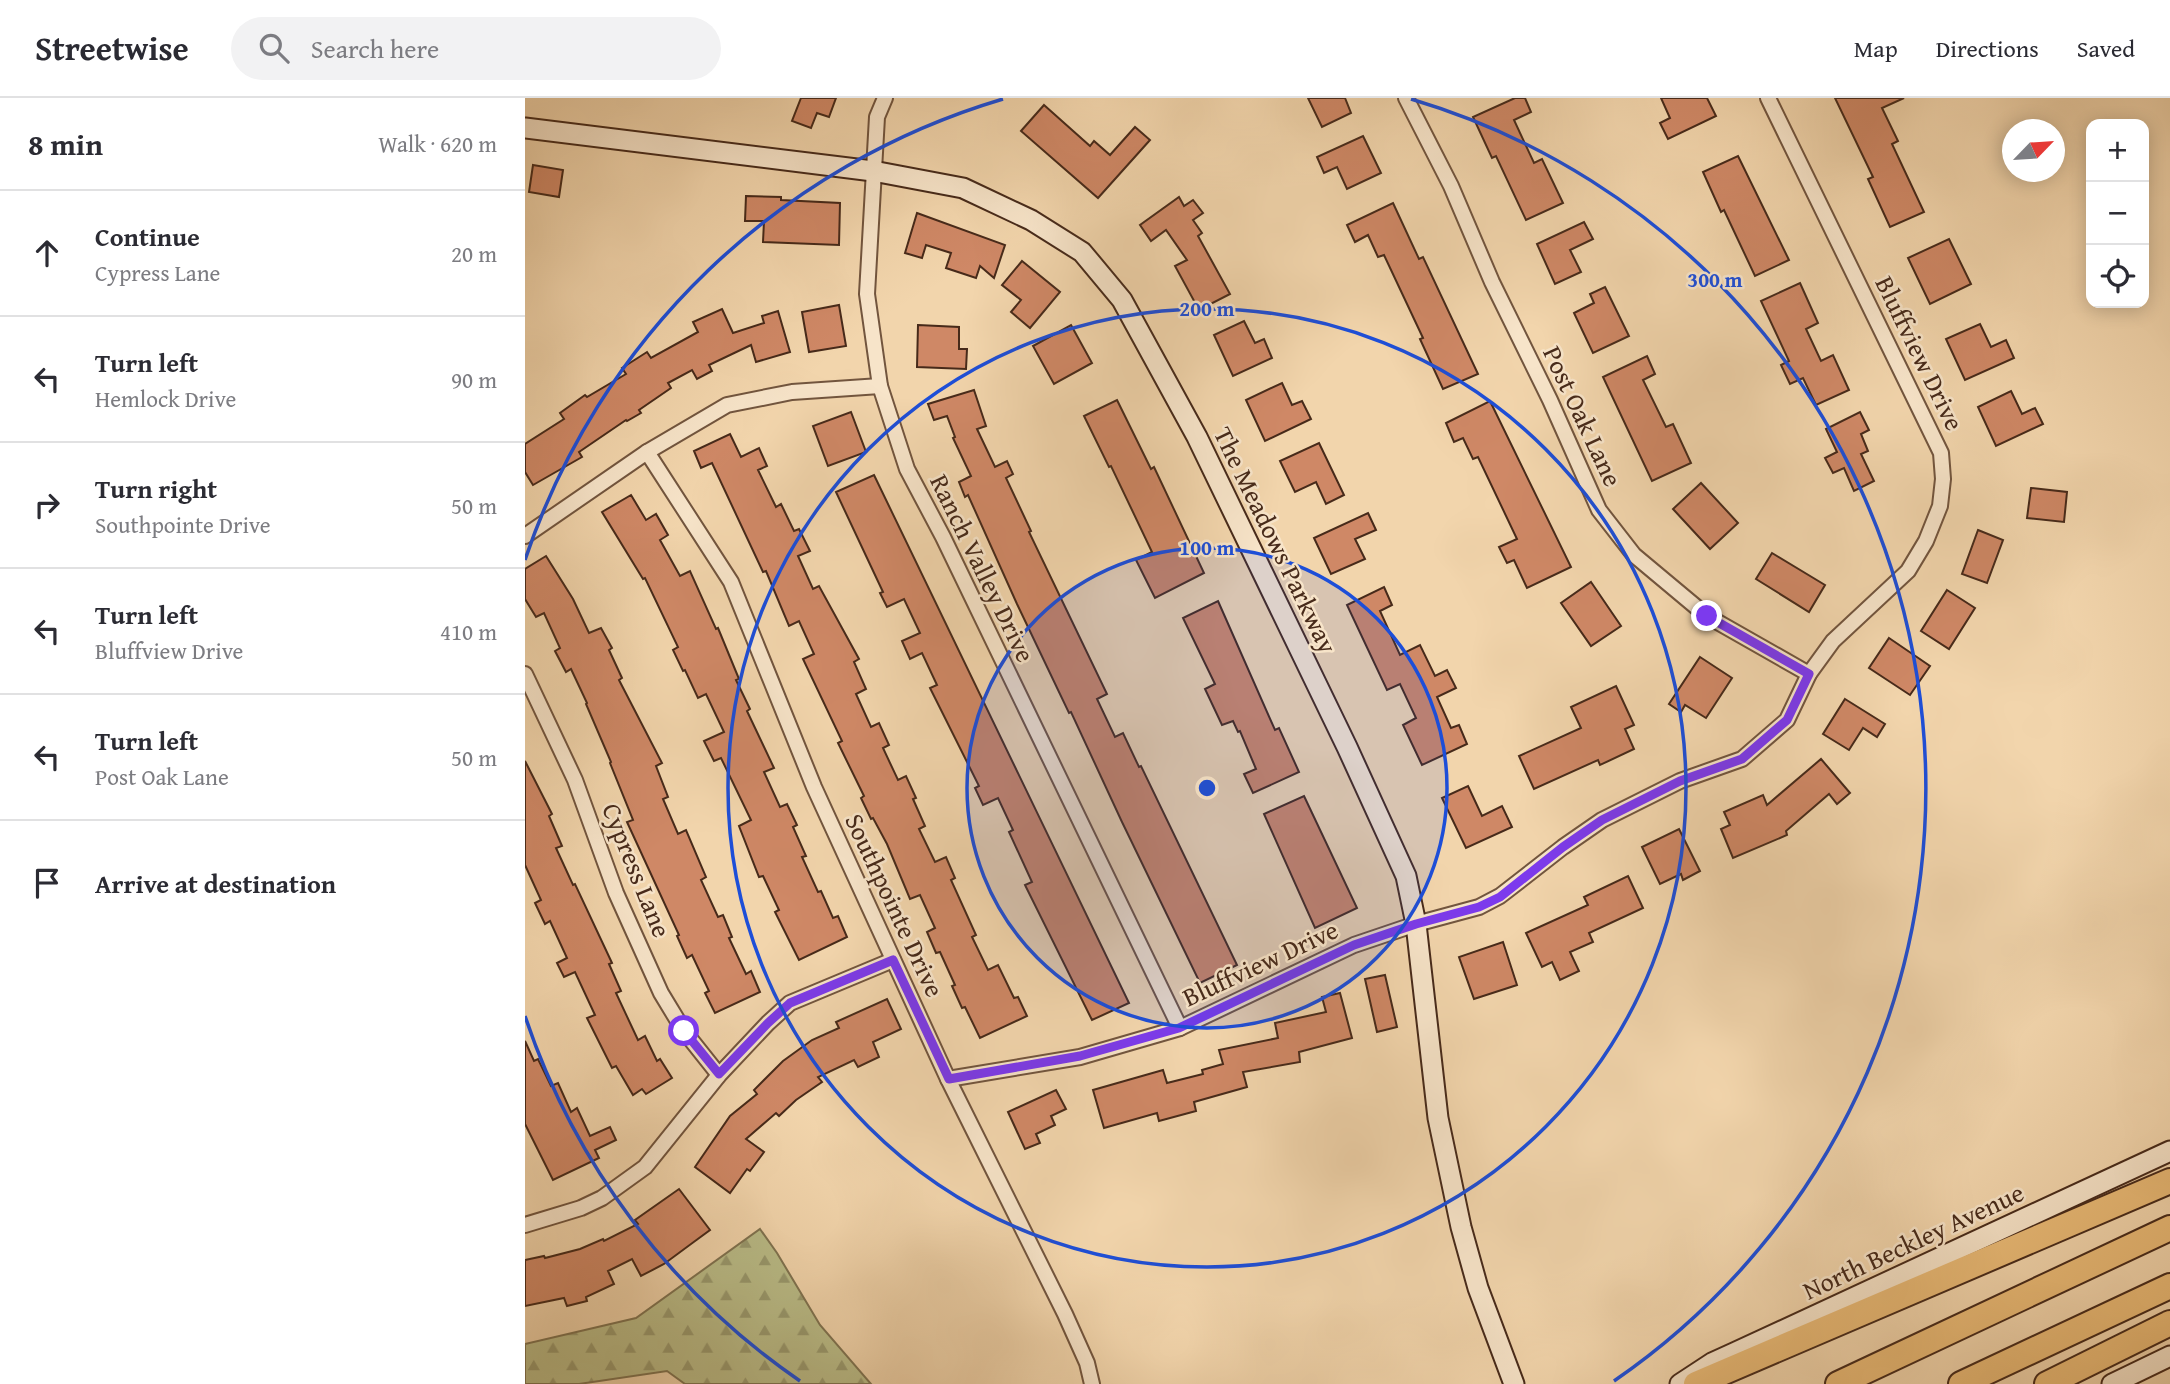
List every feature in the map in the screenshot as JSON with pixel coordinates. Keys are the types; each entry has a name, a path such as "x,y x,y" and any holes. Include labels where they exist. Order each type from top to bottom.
{"highway":[{"path":"1696,1384 2170,1181"},
{"path":"1838,1384 2170,1228"},
{"path":"1961,1384 2170,1286"},
{"path":"2047,1384 2170,1322"}],"street":[{"name":"Ranch Valley Drive","path":"885,98 877,117 867,294 880,386 907,469 943,537 1179,1028"},
{"name":"Post Oak Lane","path":"1406,98 1451,186 1492,282 1550,400 1599,510 1634,555 1707,616 1809,674"},
{"name":"Bluffview Drive","path":"949,1079 1080,1056 1179,1028 1354,945 1416,924 1467,912 1490,902 1602,820 1680,781 1742,759 1787,720 1809,674 1833,641 1908,571 1926,541 1940,506 1943,479 1941,453 1768,98"},
{"name":"The Meadows Parkway","path":"525,128 873,171 963,188 1031,220 1082,252 1122,300 1197,437 1347,747 1406,876 1416,924 1438,1118 1449,1172 1461,1227 1479,1288 1514,1384"},
{"path":"525,536 647,452 727,405 792,392 880,386"},
{"name":"Southpointe Drive","path":"647,452 731,582 814,787 949,1079 1065,1314 1087,1363 1091,1384"},
{"name":"Cypress Lane","path":"525,674 575,780 616,893 661,993 684,1031 719,1074"},
{"path":"525,1225 581,1208 626,1182 645,1167 719,1074 790,1003 893,960"},
{"name":"North Beckley Avenue","path":"1680,1384 1712,1363 2170,1151"},
{"path":"2112,1384 2170,1356"}],"green space":[{"path":"760,1229 820,1325 871,1384 685,1384 667,1371 579,1384 525,1384 525,1344 636,1318"}],"building":[{"path":"801,98 836,98 829,117 817,113 811,128 792,121"},
{"path":"1308,98 1345,98 1351,113 1322,127"},
{"path":"1515,98 1525,98 1531,112 1514,120 1534,163 1542,159 1563,203 1526,220 1496,156 1492,158 1473,117"},
{"path":"1661,98 1707,98 1716,116 1668,139 1660,123 1670,118"},
{"path":"1835,98 1904,98 1882,108 1898,141 1892,144 1924,212 1890,227 1868,179 1873,177"},
{"path":"1044,105 1090,146 1094,141 1110,155 1135,127 1150,140 1098,198 1021,131"},
{"path":"1363,136 1381,173 1347,189 1337,167 1324,173 1317,157"},
{"path":"1738,156 1789,260 1755,276 1703,172"},
{"path":"533,165 563,170 559,197 529,192"},
{"path":"746,196 840,203 839,245 763,242 764,221 745,221"},
{"path":"1179,197 1184,206 1193,200 1203,213 1193,220 1202,233 1198,236 1230,294 1199,310 1175,266 1187,260 1166,230 1151,241 1140,225"},
{"path":"1393,203 1419,259 1423,257 1478,374 1443,389 1420,339 1423,338 1384,255 1378,257 1368,235 1355,242 1347,225"},
{"path":"917,213 1005,245 994,278 980,266 976,278 946,268 951,253 926,245 922,258 905,253"},
{"path":"1584,222 1593,239 1570,250 1581,272 1555,284 1537,244"},
{"path":"1949,239 1971,284 1930,304 1908,258"},
{"path":"1022,261 1060,292 1030,328 1011,312 1021,300 1002,285"},
{"path":"1800,283 1818,323 1806,329 1821,361 1833,355 1849,390 1816,405 1803,378 1790,384 1781,365 1789,361 1761,301"},
{"path":"1605,287 1629,336 1593,353 1574,313 1594,303 1590,294"},
{"path":"839,305 846,346 809,352 802,312"},
{"path":"722,309 733,333 764,323 762,316 778,311 790,352 756,362 751,345 709,365 712,371 697,379 692,370 668,383 671,388 639,410 641,413 579,452 582,457 533,485 525,472 525,444 564,419 560,413 585,395 587,397 626,374 622,368 647,352 651,358 698,332 693,322"},
{"path":"1244,321 1255,343 1264,339 1272,358 1233,376 1214,335"},
{"path":"1980,324 1991,347 2006,340 2014,358 1965,380 1946,339"},
{"path":"918,325 959,327 959,349 967,349 966,369 917,367"},
{"path":"1071,325 1092,363 1054,384 1033,346"},
{"path":"1647,356 1655,374 1643,380 1666,427 1673,424 1691,463 1652,481 1603,377"},
{"path":"1282,383 1292,405 1302,401 1311,419 1265,441 1246,400"},
{"path":"974,390 986,426 977,429 995,467 1007,461 1013,474 1006,478 1031,531 1029,532 1107,694 1097,699 1115,737 1123,733 1139,767 1141,766 1237,965 1200,983 1017,604 968,495 965,497 959,482 971,476 953,438 955,437 947,416 934,420 928,404"},
{"path":"2011,391 2022,414 2035,408 2043,424 1996,446 1978,407"},
{"path":"1117,400 1151,469 1154,467 1204,573 1155,598 1136,560 1152,552 1084,416"},
{"path":"1490,401 1571,567 1527,588 1514,560 1507,563 1499,547 1517,539 1478,457 1473,459 1463,438 1454,442 1446,423"},
{"path":"851,412 866,452 828,466 813,426"},
{"path":"1860,412 1869,430 1861,434 1868,451 1861,454 1874,481 1854,491 1844,468 1833,473 1825,458 1837,452 1826,429"},
{"path":"730,434 741,457 759,448 767,466 758,470 776,507 781,504 794,531 799,529 810,551 798,556 813,589 819,586 859,659 854,662 866,689 856,694 871,727 879,723 889,745 883,748 898,780 906,776 925,826 919,829 935,862 946,857 955,878 951,880 976,935 972,937 988,970 998,965 1014,998 1018,997 1027,1016 980,1038 965,1007 962,1008 940,952 936,953 927,932 935,928 920,895 910,899 887,844 861,798 864,796 838,743 842,741 803,659 814,654 799,621 789,626 766,571 763,572 712,463 701,468 694,451"},
{"path":"1319,443 1344,495 1326,504 1316,482 1295,492 1280,461"},
{"path":"874,475 1129,1003 1092,1020 1025,885 1032,882 1009,832 1013,830 998,798 983,805 975,788 979,786 930,688 937,685 922,653 910,659 902,641 920,633 904,599 887,607 880,593 883,592 836,492"},
{"path":"1701,483 1738,523 1710,549 1673,509"},
{"path":"2031,488 2067,492 2064,522 2027,518"},
{"path":"631,495 646,520 656,514 668,535 660,540 680,576 690,571 716,629 718,628 739,679 736,680 750,709 747,711 774,768 764,772 780,807 787,804 797,825 793,827 806,856 802,857 818,892 821,891 833,918 838,916 847,937 799,960 775,912 779,910 763,876 759,877 739,826 751,820 721,758 714,761 704,741 724,732 706,694 698,698 685,670 683,671 673,650 678,647 645,578 643,579 602,512"},
{"path":"1368,513 1376,530 1355,539 1365,559 1331,574 1314,538"},
{"path":"1978,530 2003,540 1987,583 1962,574"},
{"path":"1772,553 1825,585 1809,612 1756,579"},
{"path":"546,556 573,599 589,633 601,628 612,648 609,650 622,678 619,680 662,763 656,766 668,797 663,799 678,834 686,830 706,877 701,880 718,917 723,915 732,937 729,938 746,974 751,971 760,992 715,1013 705,993 709,991 692,955 687,958 627,822 633,820 587,703 571,669 566,672 555,651 560,648 544,613 536,617 525,599 525,569"},
{"path":"1591,582 1621,626 1591,646 1561,603"},
{"path":"1384,587 1392,605 1380,611 1400,655 1420,645 1435,676 1447,670 1456,688 1437,697 1451,728 1459,725 1467,744 1422,765 1403,725 1416,718 1400,684 1387,690 1347,605"},
{"path":"1947,590 1975,608 1949,649 1921,631"},
{"path":"1218,601 1275,730 1279,728 1299,772 1253,793 1244,774 1256,769 1233,721 1222,725 1205,689 1215,684 1183,618"},
{"path":"1889,638 1930,666 1910,695 1869,668"},
{"path":"1700,657 1732,678 1706,718 1685,705 1681,712 1669,704"},
{"path":"1616,686 1634,725 1625,729 1634,749 1600,765 1598,760 1534,789 1519,756 1581,728 1571,707"},
{"path":"1845,699 1885,724 1877,737 1863,728 1849,750 1823,734"},
{"path":"1821,759 1850,793 1837,804 1829,794 1786,831 1787,835 1733,858 1721,829 1730,825 1724,812 1763,795 1767,805"},
{"path":"525,761 552,814 549,816 562,846 556,848 612,963 609,964 621,991 616,993 638,1040 645,1036 657,1061 660,1059 672,1078 646,1094 642,1089 633,1095 616,1066 612,1068 587,1018 595,1015 575,972 564,977 557,963 567,958 550,921 545,924 535,903 541,900 525,865"},
{"path":"1468,786 1482,816 1502,806 1512,827 1466,848 1442,798"},
{"path":"1304,796 1357,908 1315,928 1264,814"},
{"path":"1679,829 1700,871 1683,880 1681,874 1660,884 1642,847"},
{"path":"1628,876 1643,908 1589,933 1593,942 1570,952 1579,971 1560,980 1552,962 1542,967 1526,933 1588,905 1584,897"},
{"path":"1503,942 1517,985 1474,999 1459,957"},
{"path":"1385,975 1397,1027 1377,1032 1365,979"},
{"path":"1340,993 1352,1038 1299,1052 1300,1062 1243,1072 1247,1087 1194,1102 1196,1111 1159,1121 1157,1113 1104,1128 1093,1090 1163,1070 1167,1083 1203,1074 1202,1070 1223,1064 1219,1050 1278,1038 1275,1023 1326,1012 1322,997"},
{"path":"887,999 901,1029 873,1042 879,1057 858,1067 854,1060 818,1077 822,1082 779,1116 776,1113 746,1139 764,1152 750,1171 747,1169 730,1193 695,1167 730,1116 757,1094 754,1090 783,1061 812,1040 839,1028 836,1022"},
{"path":"525,1041 534,1061 538,1059 551,1086 558,1083 571,1112 577,1108 590,1136 610,1127 616,1140 595,1150 599,1158 553,1180 525,1124"},
{"path":"1056,1090 1066,1109 1051,1116 1055,1125 1036,1134 1040,1143 1025,1149 1008,1112"},
{"path":"679,1189 710,1230 664,1264 641,1276 632,1259 608,1271 614,1284 586,1297 587,1301 567,1306 564,1298 525,1306 525,1260 545,1258 580,1249 603,1239 604,1241 638,1224 635,1220"}],"route":[{"path":"684,1031 719,1074 790,1003 893,960 949,1079 1080,1056 1179,1028 1354,945 1416,924 1467,912 1500,897 1602,820 1680,781 1742,759 1787,720 1809,674 1707,616"}]}
